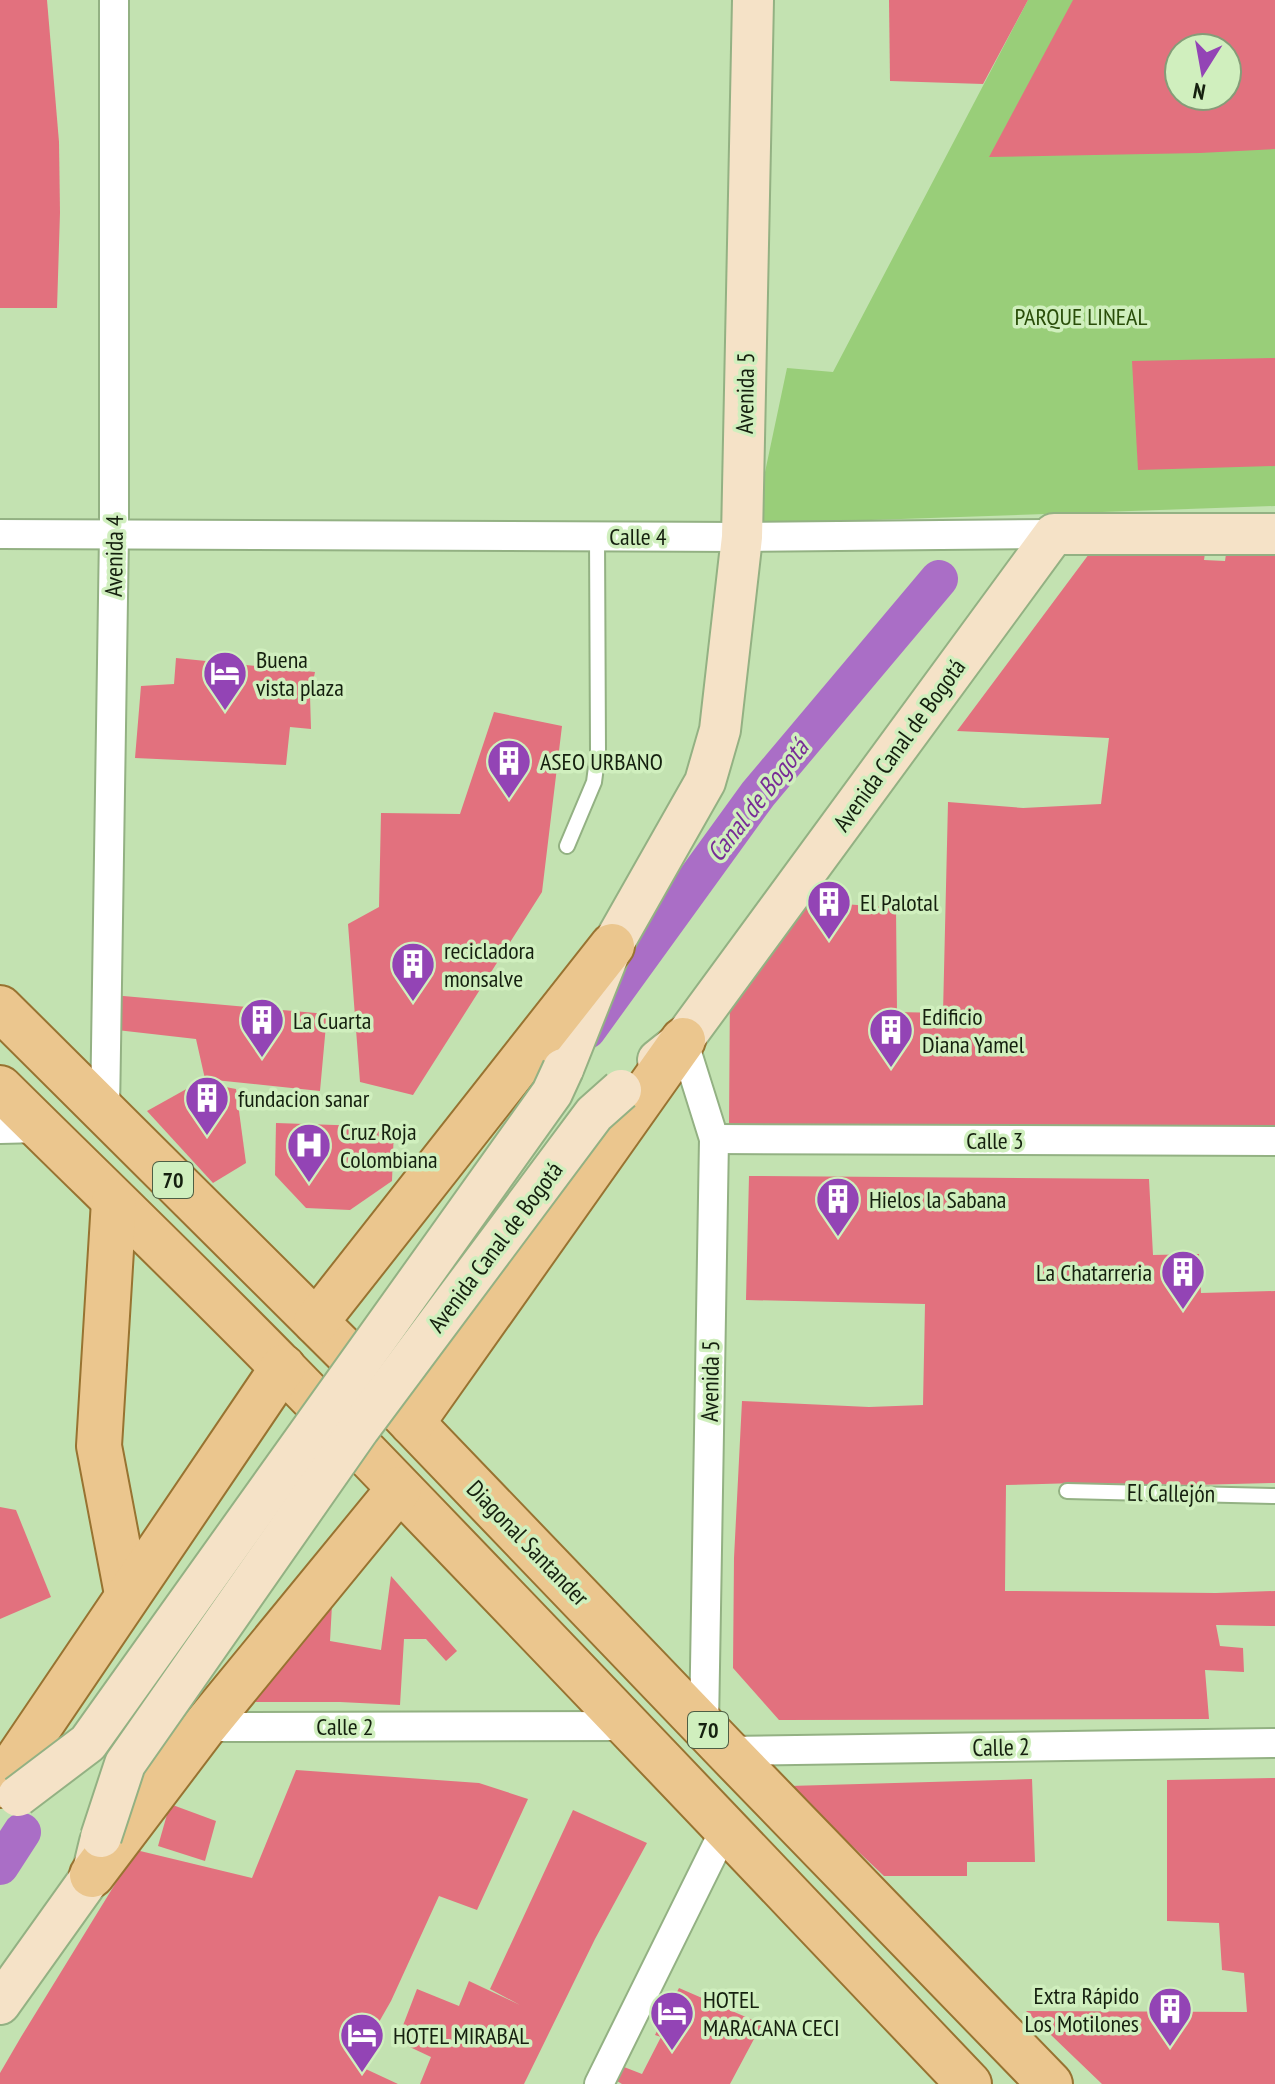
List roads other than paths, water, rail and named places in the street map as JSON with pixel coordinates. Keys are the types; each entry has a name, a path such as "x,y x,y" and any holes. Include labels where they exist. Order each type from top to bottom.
{"main road":[{"name":"Avenida 5","path":"705,782 720,730 742,537 753,0"},
{"name":"Calle 4","path":"1054,534 1275,534"},
{"name":"Avenida Canal de Bogotá","path":"0,2004 97,1856 125,1764 359,1429 594,1114 683,1040 1054,534"},
{"name":"Avenida Canal de Bogotá","path":"7,1780 88,1743 552,1093 612,946 705,782"},
{"path":"316,1322 612,946"},
{"name":"Diagonal Santander","path":"0,1008 346,1352 1050,2084"},
{"path":"412,1423 683,1040"},
{"name":"70","path":"0,1088 20,1128 114,1201 283,1367 630,1726 969,2084"},
{"path":"114,1201 99,1446 127,1594"},
{"path":"7,1780 127,1594 283,1367"},
{"path":"97,1856 399,1489"}],"street":[{"name":"Avenida 4","path":"105,1112 114,534 114,0"},
{"name":"Calle 4","path":"0,534 742,537 1054,534"},
{"name":"Avenida 5","path":"683,1040 714,1139 716,1739"},
{"name":"Calle 3","path":"714,1139 1275,1141"},
{"name":"Calle 2","path":"204,1727 630,1726"},
{"name":"Calle 2","path":"716,1739 1275,1743"},
{"path":"599,2084 725,1829"}],"lane":[{"path":"567,846 594,782 598,752 597,536"},
{"name":"El Callejón","path":"1067,1491 1275,1496"}],"waterway":[{"name":"Canal de Bogotá","path":"587,1030 758,794 939,579"},
{"name":"Canal de Bogotá","path":"0,1866 22,1832"}],"place":[{"name":"Buena vista plaza","path":"225,712"},
{"name":"ASEO URBANO","path":"509,800"},
{"name":"El Palotal","path":"829,941"},
{"name":"recicladora monsalve","path":"413,1003"},
{"name":"La Cuarta","path":"262,1059"},
{"name":"Edificio Diana Yamel","path":"891,1069"},
{"name":"fundacion sanar","path":"207,1137"},
{"name":"Cruz Roja Colombiana","path":"309,1184"},
{"name":"Hielos la Sabana","path":"838,1238"},
{"name":"La Chatarreria","path":"1183,1311"},
{"name":"Extra Rápido Los Motilones","path":"1170,2048"},
{"name":"HOTEL MARACANA CECI","path":"672,2052"},
{"name":"HOTEL MIRABAL","path":"362,2074"}],"park label":[{"name":"PARQUE LINEAL","path":"1081,316"}]}
